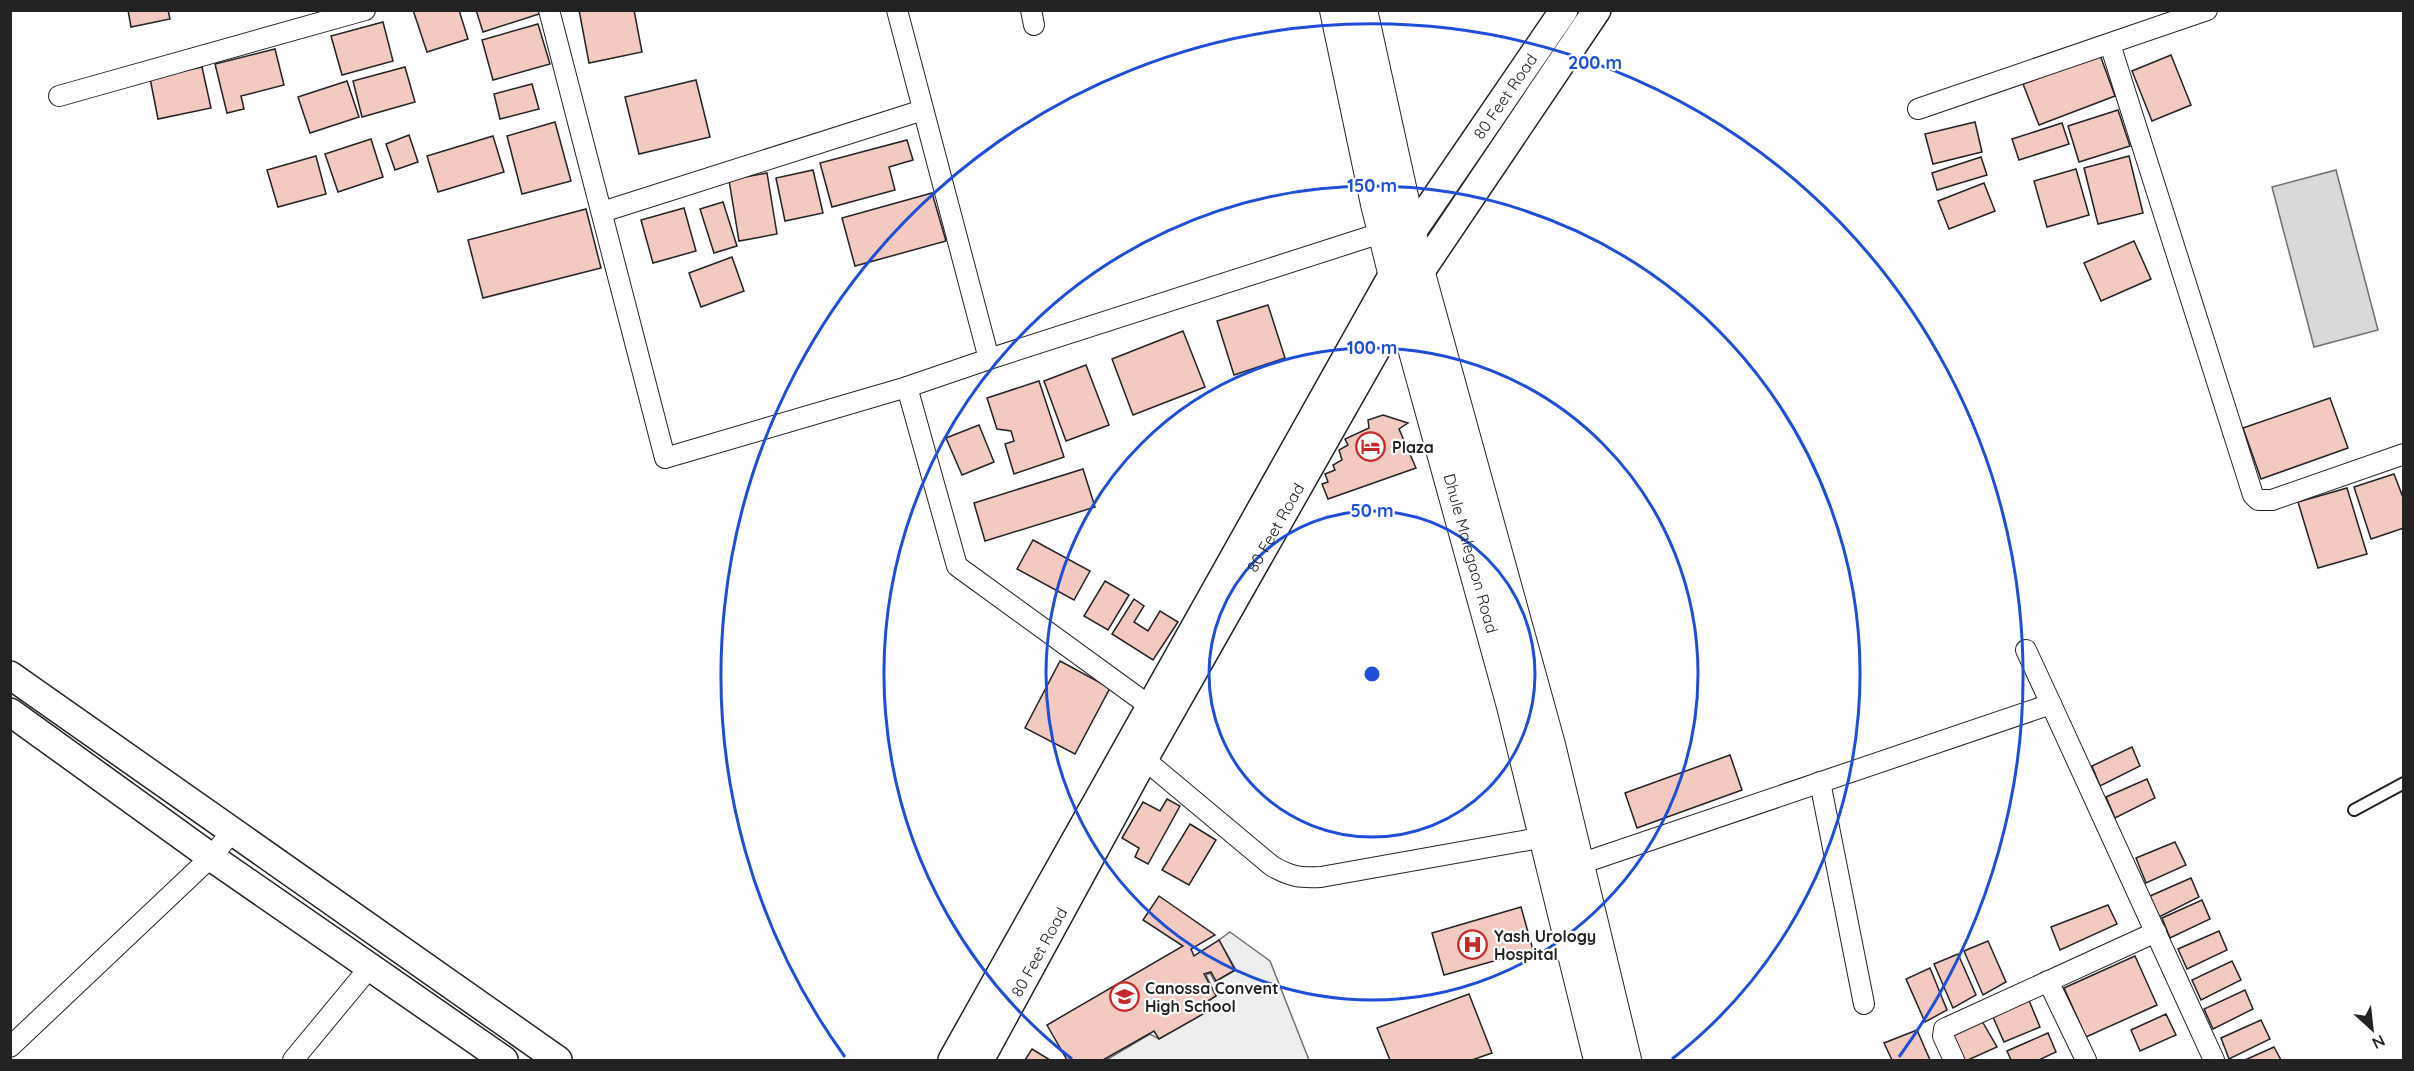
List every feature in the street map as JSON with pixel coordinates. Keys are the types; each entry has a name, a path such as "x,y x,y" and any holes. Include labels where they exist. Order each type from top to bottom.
{"main road":[{"name":"Dhule Malegaon Road","path":"1336,10 1406,273 1402,304 1513,706 1545,837 1566,869 1600,1060"},
{"path":"1361,10 1397,234"},
{"name":"80 Feet Road","path":"1397,234 1564,10"},
{"name":"80 Feet Road","path":"952,1060 1151,707 1406,273 1597,10"},
{"path":"1406,273 1549,745 1566,869 1625,1060"},
{"name":"80 Feet Road","path":"980,1060 1144,759 1402,304"},
{"path":"10,675 558,1060"},
{"path":"10,712 211,857 504,1060"}],"street":[{"path":"59,96 365,10"},
{"path":"549,10 665,458 907,387 1397,234"},
{"path":"897,10 989,360"},
{"path":"1918,109 2207,10"},
{"path":"2110,44 2253,495 2258,500 2272,500 2403,454"},
{"path":"602,212 923,111"},
{"path":"907,387 957,566 1151,707"},
{"path":"2026,650 2214,1060"},
{"path":"1566,869 2051,704"},
{"path":"1144,759 1272,866 1301,878 1333,875 1545,837"},
{"path":"1820,782 1864,1004"},
{"path":"10,1047 211,857 232,832"},
{"path":"1954,1060 1943,1036 1944,1029 2156,932"},
{"path":"293,1060 370,967"},
{"path":"2048,981 2086,1060"}],"lane":[{"path":"2354,810 2403,783"}],"shaded area":[{"path":"2336,170 2378,330 2314,347 2272,187"},
{"path":"1230,932 1270,961 1309,1060 1106,1060 1150,1034 1159,1039 1210,1010 1207,1002 1216,996 1206,975 1210,973 1215,982 1236,970 1219,940"}],"building":[{"path":"128,10 168,10 170,19 131,27"},
{"path":"413,10 459,10 468,39 427,52"},
{"path":"476,10 541,10 542,13 483,32"},
{"path":"579,10 634,10 642,52 589,63"},
{"path":"383,22 393,61 342,75 331,36"},
{"path":"538,24 550,64 493,80 482,40"},
{"path":"275,49 284,85 241,96 244,109 227,113 215,64"},
{"path":"2100,55 2115,96 2039,125 2023,84"},
{"path":"2171,55 2191,105 2152,121 2132,71"},
{"path":"202,67 211,108 158,119 150,78"},
{"path":"405,67 415,102 362,117 353,81"},
{"path":"696,80 710,137 639,154 625,97"},
{"path":"347,81 359,117 310,133 298,97"},
{"path":"532,84 539,109 500,119 494,94"},
{"path":"2118,110 2130,146 2079,162 2068,126"},
{"path":"555,122 571,181 522,194 507,136"},
{"path":"1975,122 1982,152 1933,164 1925,134"},
{"path":"2062,123 2069,144 2019,160 2012,139"},
{"path":"409,135 418,162 395,170 386,144"},
{"path":"493,136 504,172 438,192 427,156"},
{"path":"371,139 383,177 338,192 325,154"},
{"path":"907,140 913,160 889,167 895,190 832,207 820,163"},
{"path":"316,156 326,194 278,207 267,170"},
{"path":"2129,156 2143,213 2098,224 2084,168"},
{"path":"1981,157 1987,175 1937,190 1932,173"},
{"path":"2076,169 2089,215 2047,227 2034,181"},
{"path":"813,170 823,213 785,221 776,178"},
{"path":"767,173 777,234 739,241 729,180"},
{"path":"1984,183 1995,211 1949,229 1938,201"},
{"path":"932,193 946,241 855,266 842,218"},
{"path":"723,202 737,246 714,253 700,209"},
{"path":"684,208 696,251 653,263 641,220"},
{"path":"586,209 601,268 483,298 468,240"},
{"path":"2134,241 2151,279 2101,301 2084,263"},
{"path":"732,257 744,291 701,307 689,273"},
{"path":"1268,305 1285,358 1234,375 1217,321"},
{"path":"1183,331 1205,387 1133,415 1112,359"},
{"path":"1086,365 1109,425 1066,441 1044,381"},
{"path":"1039,381 1064,457 1014,474 1005,444 1014,441 1011,431 997,429 987,398"},
{"path":"2330,398 2348,448 2261,479 2243,428"},
{"path":"1383,415 1408,423 1399,429 1416,468 1328,499 1322,484 1328,482 1325,474 1335,470 1333,465 1342,460 1339,450 1348,445 1345,439 1369,428 1368,420"},
{"path":"979,425 994,462 962,475 946,438"},
{"path":"1083,469 1095,507 985,541 974,503"},
{"path":"2394,474 2404,500 2404,528 2371,539 2354,487"},
{"path":"2347,488 2367,554 2318,568 2298,502"},
{"path":"1033,540 1090,571 1074,600 1017,569"},
{"path":"1105,581 1129,595 1108,630 1084,616"},
{"path":"1134,599 1144,606 1134,622 1148,631 1160,611 1178,622 1153,660 1112,634"},
{"path":"1060,661 1110,688 1075,754 1025,728"},
{"path":"2132,747 2140,766 2100,786 2092,766"},
{"path":"1730,755 1742,790 1637,828 1625,793"},
{"path":"2147,779 2155,798 2115,818 2106,797"},
{"path":"1167,799 1180,806 1148,864 1135,857 1139,848 1122,838 1143,802 1160,811"},
{"path":"1190,824 1216,840 1189,885 1162,870"},
{"path":"2175,842 2186,865 2146,883 2136,858"},
{"path":"2191,878 2199,897 2159,917 2150,896"},
{"path":"1159,896 1215,935 1191,949 1194,956 1219,940 1235,970 1216,981 1211,972 1204,974 1216,996 1206,1002 1210,1010 1159,1039 1154,1031 1103,1060 1067,1060 1047,1025 1183,946 1143,920"},
{"path":"2202,900 2210,919 2170,938 2162,918"},
{"path":"2108,905 2117,924 2060,950 2051,927"},
{"path":"1521,907 1533,950 1444,975 1432,933"},
{"path":"2219,931 2227,950 2187,969 2178,949"},
{"path":"1988,941 2006,982 1983,995 1964,951"},
{"path":"1958,954 1976,995 1953,1008 1934,964"},
{"path":"2135,956 2157,1005 2086,1037 2064,988"},
{"path":"2232,961 2241,980 2201,1000 2192,980"},
{"path":"1930,968 1947,1010 1925,1022 1906,979"},
{"path":"2245,990 2253,1009 2213,1029 2204,1009"},
{"path":"1469,994 1492,1053 1472,1060 1390,1060 1377,1028"},
{"path":"2028,998 2040,1027 2004,1042 1993,1017"},
{"path":"2166,1014 2176,1035 2140,1051 2131,1030"},
{"path":"2261,1020 2270,1039 2229,1059 2221,1038"},
{"path":"1982,1021 1997,1047 1968,1060 1961,1060 1949,1035"},
{"path":"1917,1030 1930,1060 1892,1060 1884,1043"},
{"path":"2048,1033 2056,1052 2039,1060 2011,1060 2007,1051"},
{"path":"2274,1047 2281,1060 2245,1060"},
{"path":"1032,1049 1050,1060 1025,1060"}],"place":[{"name":"Plaza","path":"1371,447"},
{"name":"Yash Urology Hospital","path":"1473,945"},
{"name":"Canossa Convent High School","path":"1124,997"}]}
